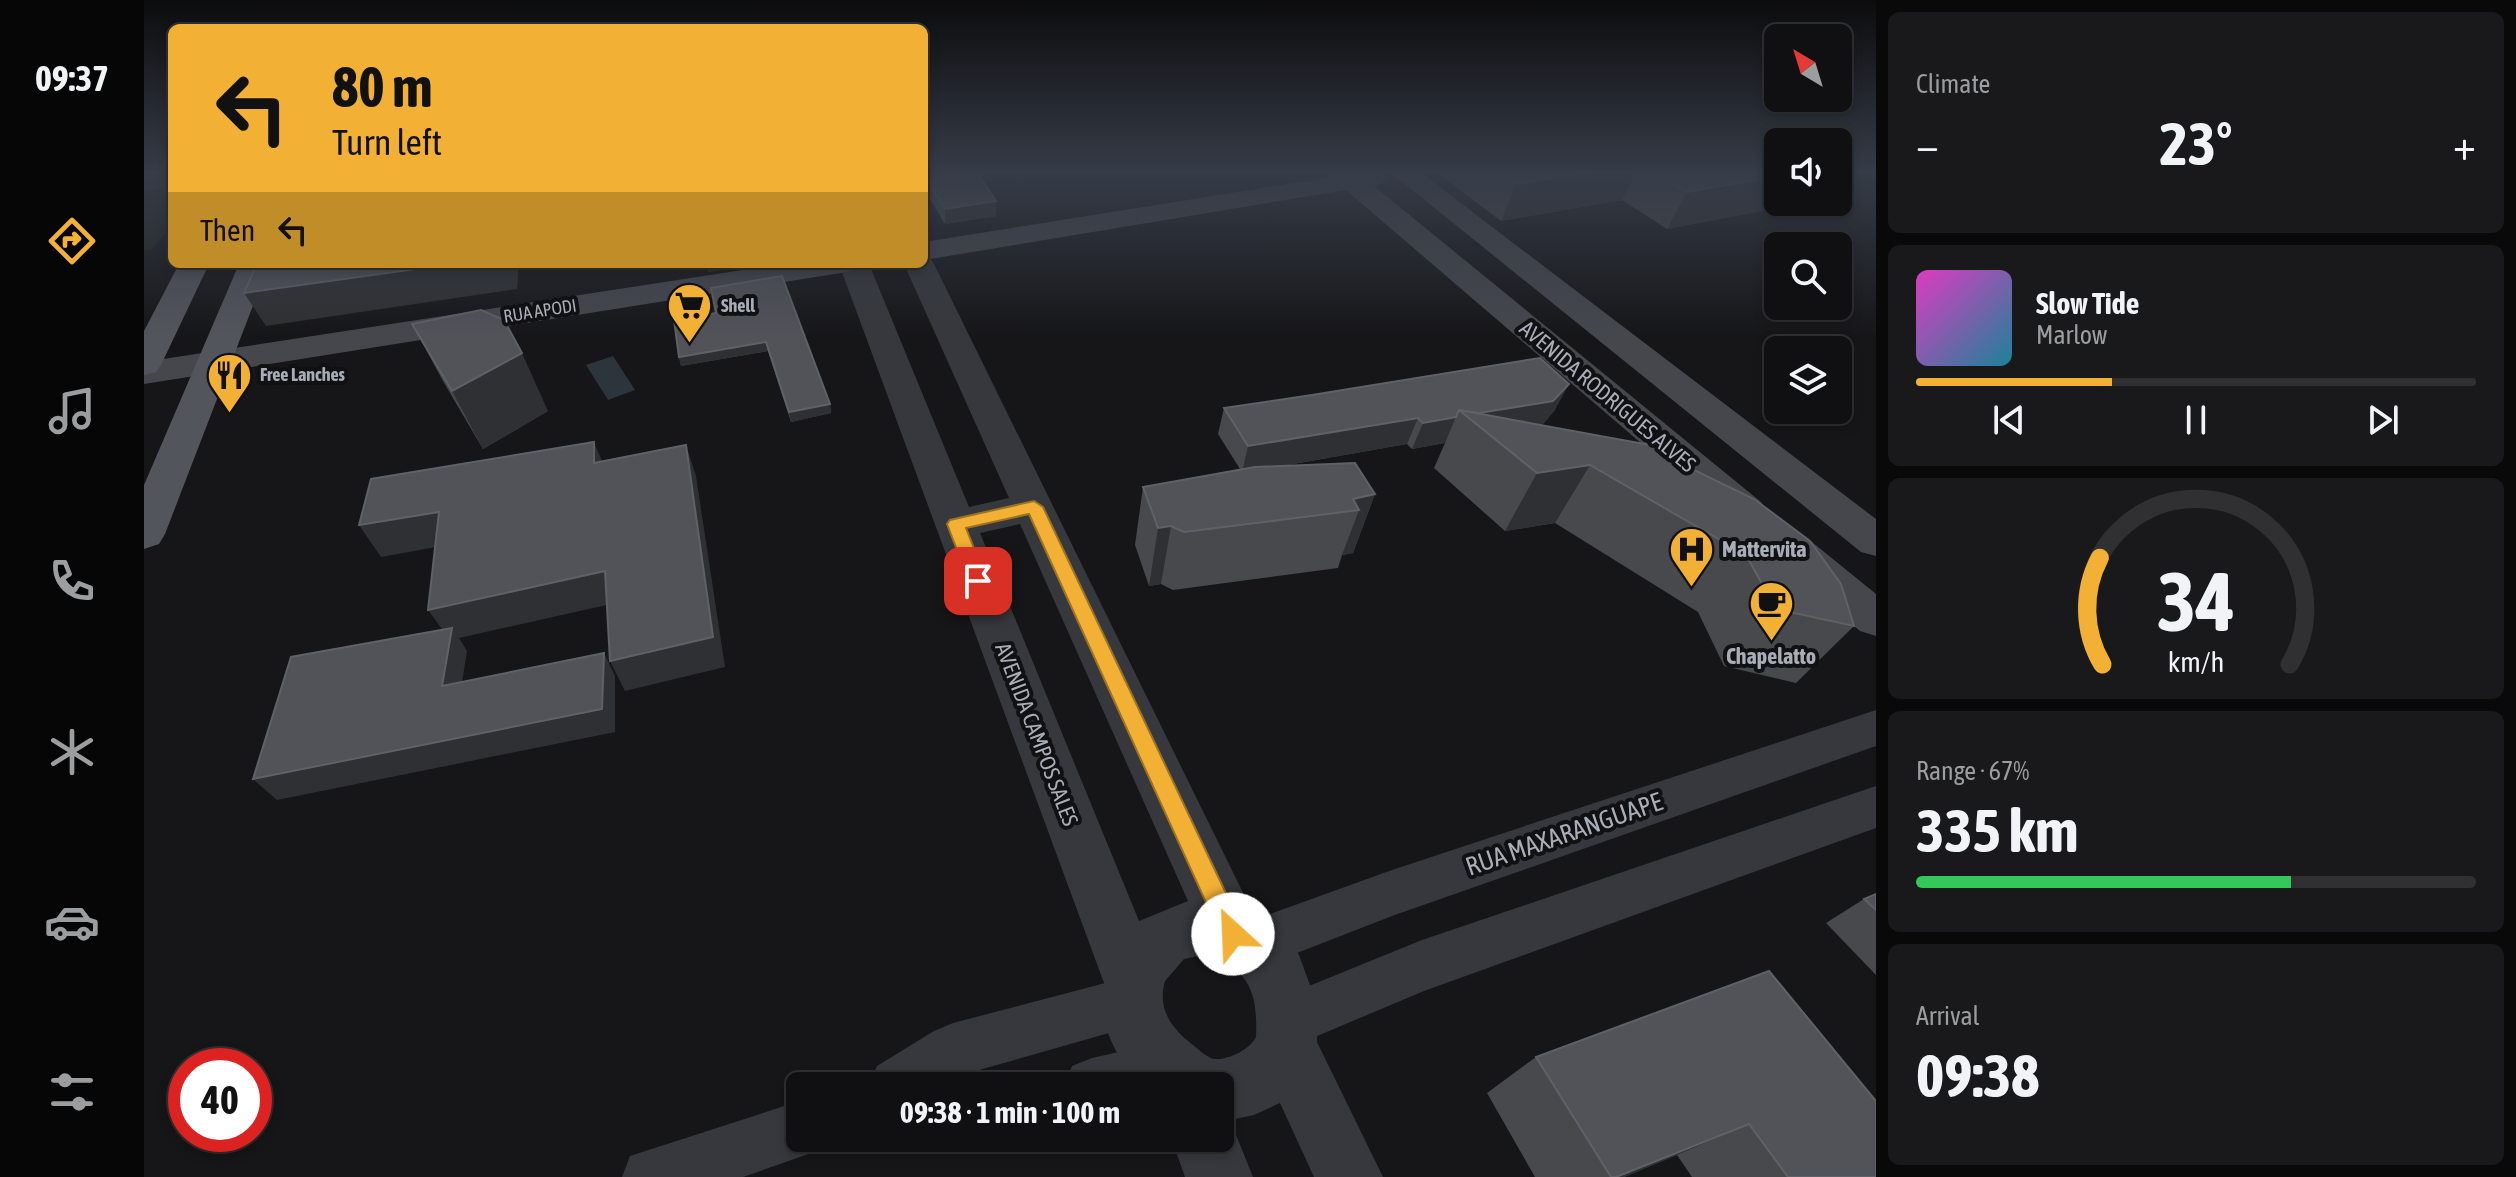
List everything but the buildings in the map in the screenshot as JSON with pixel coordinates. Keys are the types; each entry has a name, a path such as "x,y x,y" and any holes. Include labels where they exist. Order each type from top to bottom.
{"main road":[{"path":"928,250 1059,227"},
{"name":"AVENIDA RODRIGUES ALVES","path":"1407,227 1876,619"},
{"path":"1476,227 1876,541"},
{"path":"144,365 192,268"},
{"path":"144,534 252,268"},
{"name":"RUA APODI","path":"144,373 816,268"},
{"path":"1495,301 1553,289"},
{"path":"1642,424 1707,409"}],"street":[{"name":"AVENIDA CAMPOS SALES","path":"856,268 1133,991"},
{"path":"921,268 1243,939"},
{"path":"956,524 1034,507"},
{"name":"RUA MAXARANGUAPE","path":"1243,939 1392,893 1876,728"},
{"path":"1234,1088 1255,1082 1274,1068 1289,1033 1422,966 1876,807"},
{"path":"1178,1072 1149,1050 1137,1026 1133,991 1144,957 1161,939 1183,929 1208,927 1243,939 1269,961 1285,988 1289,1033 1349,1177"},
{"path":"919,1072 953,1050 1133,991"},
{"path":"651,1177 786,1134"},
{"path":"1209,1152 1219,1177"}],"shaded area":[{"path":"144,227 168,227 151,250 144,250"},
{"path":"613,356 635,390 608,400 586,365"}],"place":[{"name":"Shell","path":"690,345"},
{"name":"Free Lanches","path":"229,414"},
{"name":"Mattervita","path":"1691,588"},
{"name":"Chapelatto","path":"1771,642"}],"route":[{"path":"978,581 956,524 1034,507 1233,934"}]}
